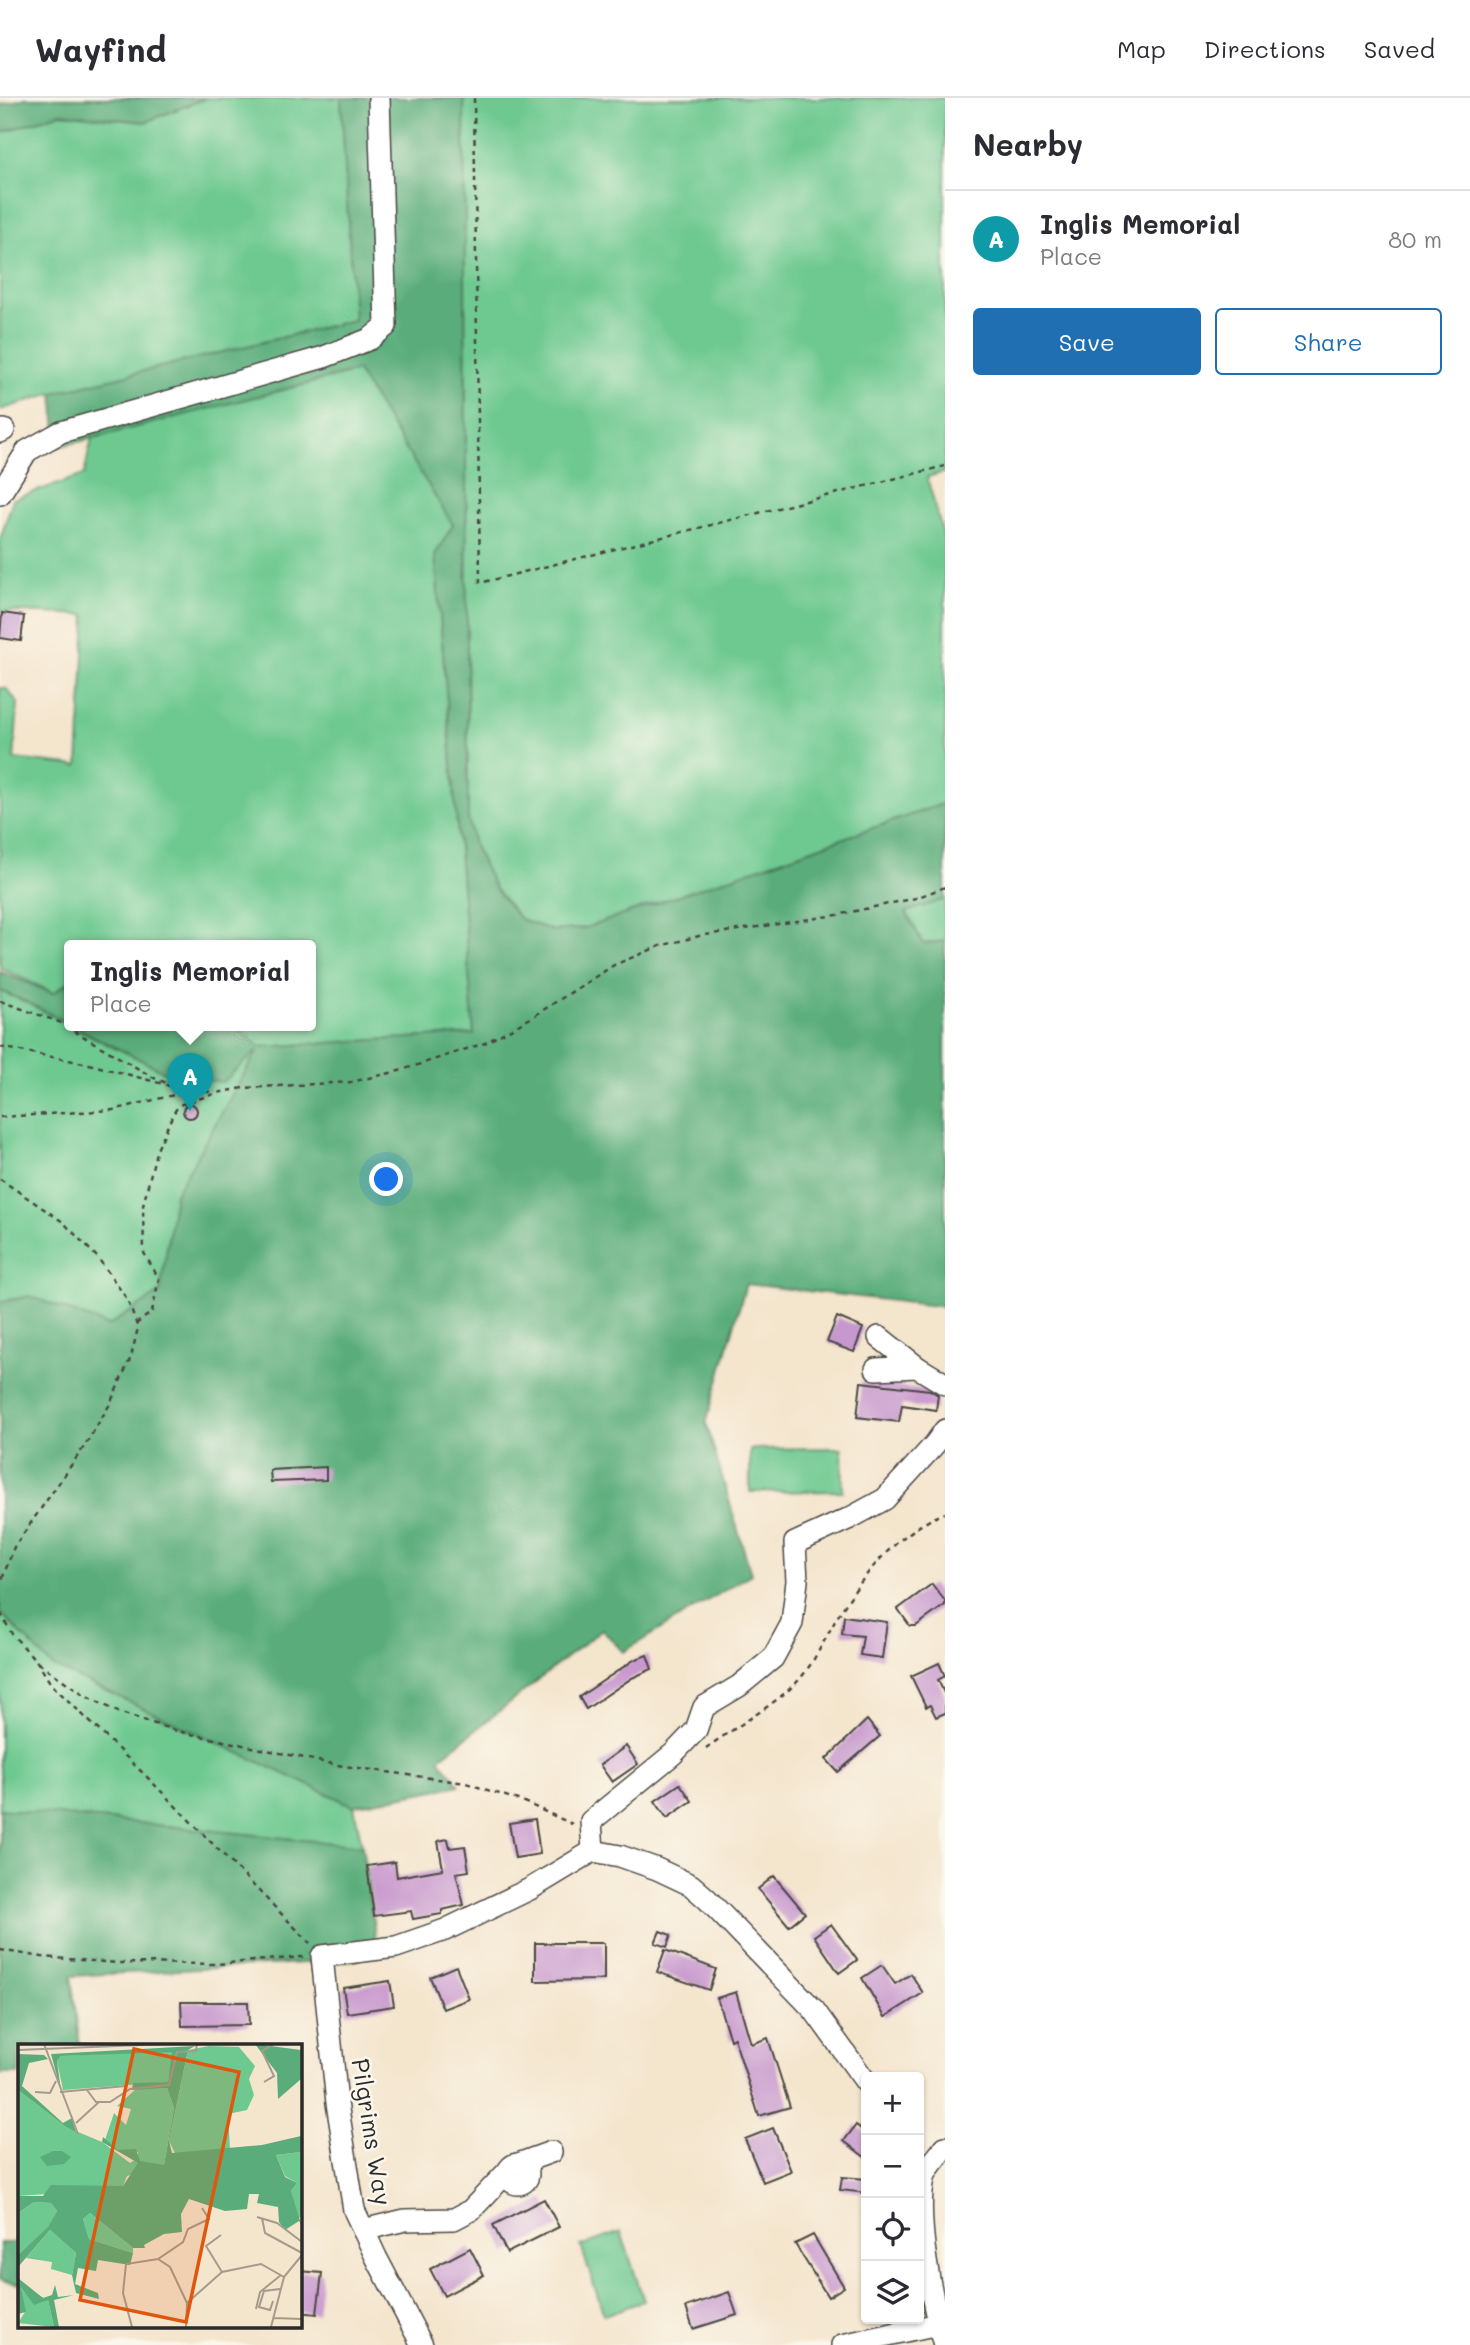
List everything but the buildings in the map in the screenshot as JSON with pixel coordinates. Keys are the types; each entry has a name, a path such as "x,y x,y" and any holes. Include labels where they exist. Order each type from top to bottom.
{"street":[{"path":"0,494 27,451 61,432 324,357 370,339 386,326 379,98"},
{"path":"879,1338 916,1367 945,1384"},
{"path":"876,1369 916,1367"},
{"path":"593,1851 591,1821 673,1754 696,1730 704,1707 739,1686 773,1658 792,1623 797,1581 795,1543 885,1499 945,1430"},
{"path":"321,1956 396,1947 445,1930 530,1889 593,1851 620,1856 691,1885 707,1899 814,2010 861,2075"},
{"name":"Pilgrims Way","path":"321,1956 337,2103 354,2210 422,2345"},
{"path":"924,2168 945,2147"},
{"path":"363,2230 405,2220 454,2218 471,2210 513,2167 551,2152"},
{"path":"921,2198 922,2228 944,2345"},
{"path":"842,2345 938,2324"}],"path":[{"path":"474,98 480,583 945,466"},
{"path":"136,1324 152,1312 159,1279 144,1252 143,1206 156,1152 179,1105 243,1088 351,1082 399,1071 485,1043 529,1019 614,965 660,946 699,936 837,915 916,898 945,887"},
{"path":"0,1001 64,1025"},
{"path":"74,1031 153,1078 189,1091"},
{"path":"0,1047 89,1064 189,1091 217,1093"},
{"path":"0,1117 113,1110 189,1091"},
{"path":"0,1179 63,1222 99,1258 127,1299 138,1328 131,1357 110,1404 84,1447 15,1547 0,1585"},
{"path":"699,1754 794,1685 812,1661 847,1600 891,1546 923,1522 945,1513"},
{"path":"0,1603 1,1614 12,1634 38,1663 51,1684 321,1956"},
{"path":"38,1663 85,1695 118,1713 177,1731 337,1766 466,1783 524,1802 572,1824"},
{"path":"0,1950 42,1957 118,1963 217,1964 321,1956"}],"green space":[{"path":"26,98 206,98 145,122 61,113 0,133 0,105"},
{"path":"206,98 341,98 354,320 53,393 0,410 0,133 61,113 145,122"},
{"path":"341,98 464,98 468,818 474,846 495,889 520,919 553,931 585,928 945,803 945,899 906,912 923,944 945,941 945,1307 746,1284 706,1423 751,1574 623,1652 602,1629 439,1759 460,1785 354,1806 52,1666 0,1612 0,1302 30,1296 108,1326 160,1293 175,1194 258,1050 223,1082 175,1077 83,1031 241,1031 260,1047 474,1034 435,555 453,525 357,371 58,447 53,393 354,320"},
{"path":"464,98 945,98 945,472 927,477 945,542 945,803 585,928 553,931 520,919 495,889 474,846 468,818"},
{"path":"357,371 454,525 435,555 474,1034 260,1047 241,1031 316,1031 316,940 64,940 64,986 54,993 0,968 0,688 6,688 18,703 14,759 78,766 86,615 0,611 0,540 13,499 84,475 92,438"},
{"path":"945,899 945,941 923,944 906,911"},
{"path":"0,972 53,993 64,985 64,1021 26,1002 0,991"},
{"path":"0,991 64,1022 64,1031 82,1031 116,1049 259,1048 175,1194 160,1293 108,1326 30,1296 0,1302"},
{"path":"842,1448 843,1491 750,1492 750,1449"},
{"path":"0,1612 52,1666 354,1806 362,1846 0,1809"},
{"path":"0,1809 362,1846 376,1941 358,1960 71,1976 80,2044 18,2044 18,2074 0,2074"},
{"path":"621,2232 644,2301 604,2315 581,2246"},
{"path":"0,2243 18,2243 18,2284 0,2280"}],"place":[{"name":"Inglis Memorial","path":"190,1111"}]}
